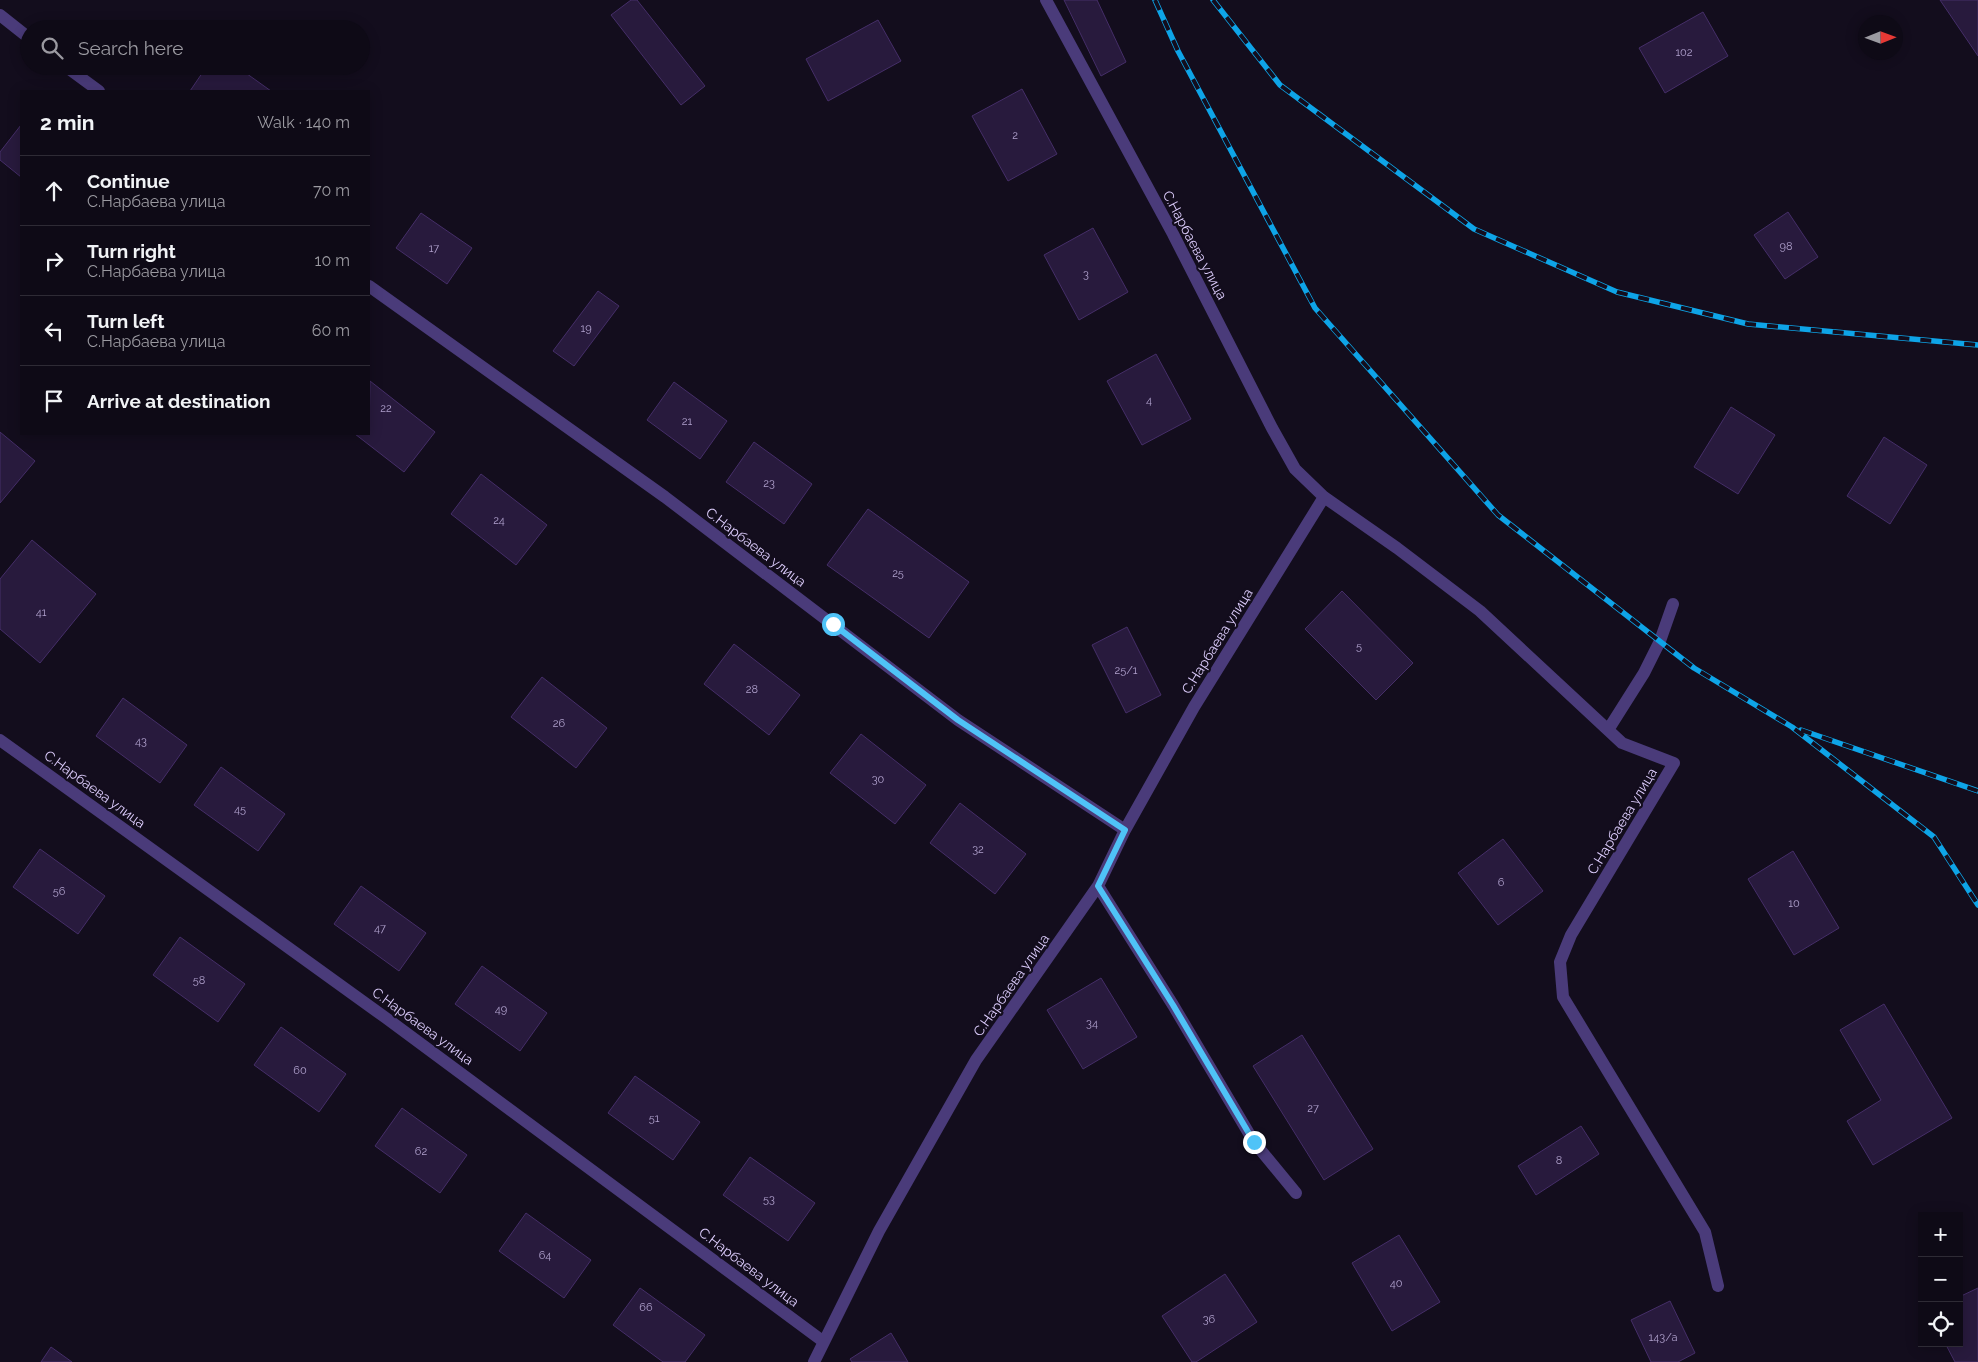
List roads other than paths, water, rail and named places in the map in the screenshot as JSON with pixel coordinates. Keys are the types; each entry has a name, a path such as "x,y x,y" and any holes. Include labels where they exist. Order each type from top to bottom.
{"street":[{"name":"С.Нарбаева улица","path":"1046,0 1173,234 1295,469 1324,497 1397,548 1480,611 1622,742 1674,763 1570,935 1560,962 1563,997 1705,1232 1718,1286"},
{"path":"0,15 20,31"},
{"path":"78,75 98,90"},
{"name":"С.Нарбаева улица","path":"370,287 665,497 958,720 1125,830"},
{"name":"С.Нарбаева улица","path":"814,1362 879,1231 976,1060 1098,886 1125,830 1194,708 1324,497"},
{"path":"1608,730 1644,673 1660,641 1673,604"},
{"name":"С.Нарбаева улица","path":"0,740 386,1018 824,1342"},
{"path":"1098,886 1173,1005 1254,1142 1296,1193"}],"railway":[{"path":"1155,0 1178,51 1315,308 1498,515 1694,668 1792,727 1934,837 1978,905"},
{"path":"1213,0 1280,85 1474,229 1617,292 1748,324 1978,345"},
{"path":"1801,730 1978,791"}]}
